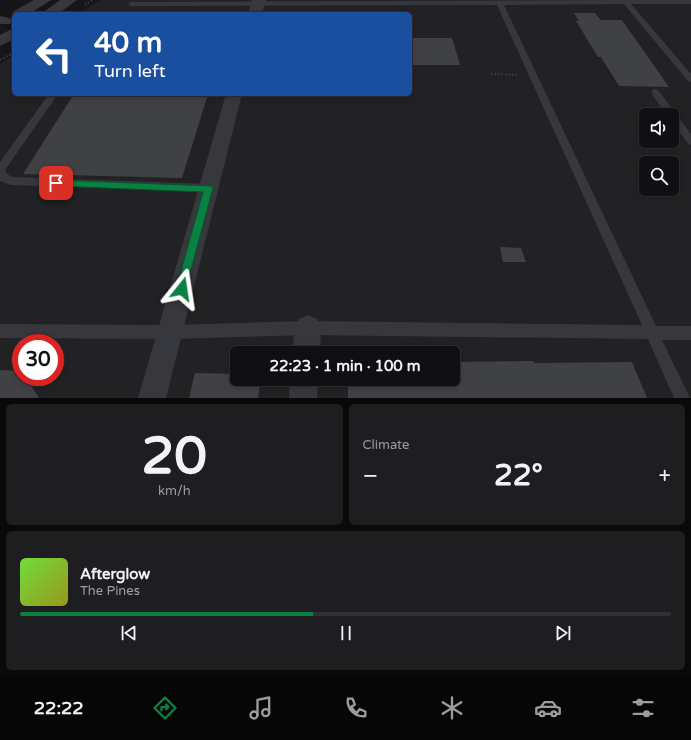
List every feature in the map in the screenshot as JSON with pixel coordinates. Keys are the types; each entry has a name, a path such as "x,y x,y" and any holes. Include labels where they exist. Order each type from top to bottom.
{"street":[{"path":"23,12 44,0"},
{"path":"51,12 70,0"},
{"path":"0,41 7,23"},
{"path":"152,398 233,96"},
{"path":"303,398 304,386"}],"lane":[{"path":"131,4 257,6 625,1 691,2"},
{"path":"625,1 691,79"},
{"path":"500,3 682,398"},
{"path":"655,92 691,140"},
{"path":"53,96 0,170 2,177 10,181 208,188"},
{"path":"0,331 170,332 307,341 691,333"}],"path":[{"path":"0,60 12,53"},
{"path":"491,74 533,75"}],"shaded area":[{"path":"100,0 691,0 691,398 0,398 0,64 12,56 12,96 412,96 412,12 81,12"}],"building":[{"path":"574,13 595,13 601,20 622,20 669,87 619,86 601,57 598,57 576,21 579,21"},
{"path":"412,38 452,38 460,65 412,65"},
{"path":"73,96 207,96 182,178 23,174"},
{"path":"500,247 521,248 526,262 503,262"},
{"path":"460,362 632,362 647,398 348,398 348,386 460,386"},
{"path":"0,370 12,371 12,386 32,386 39,398 0,398"},
{"path":"195,373 230,374 230,386 260,386 258,398 189,398"}],"route":[{"path":"56,183 208,188 182,289"}]}
